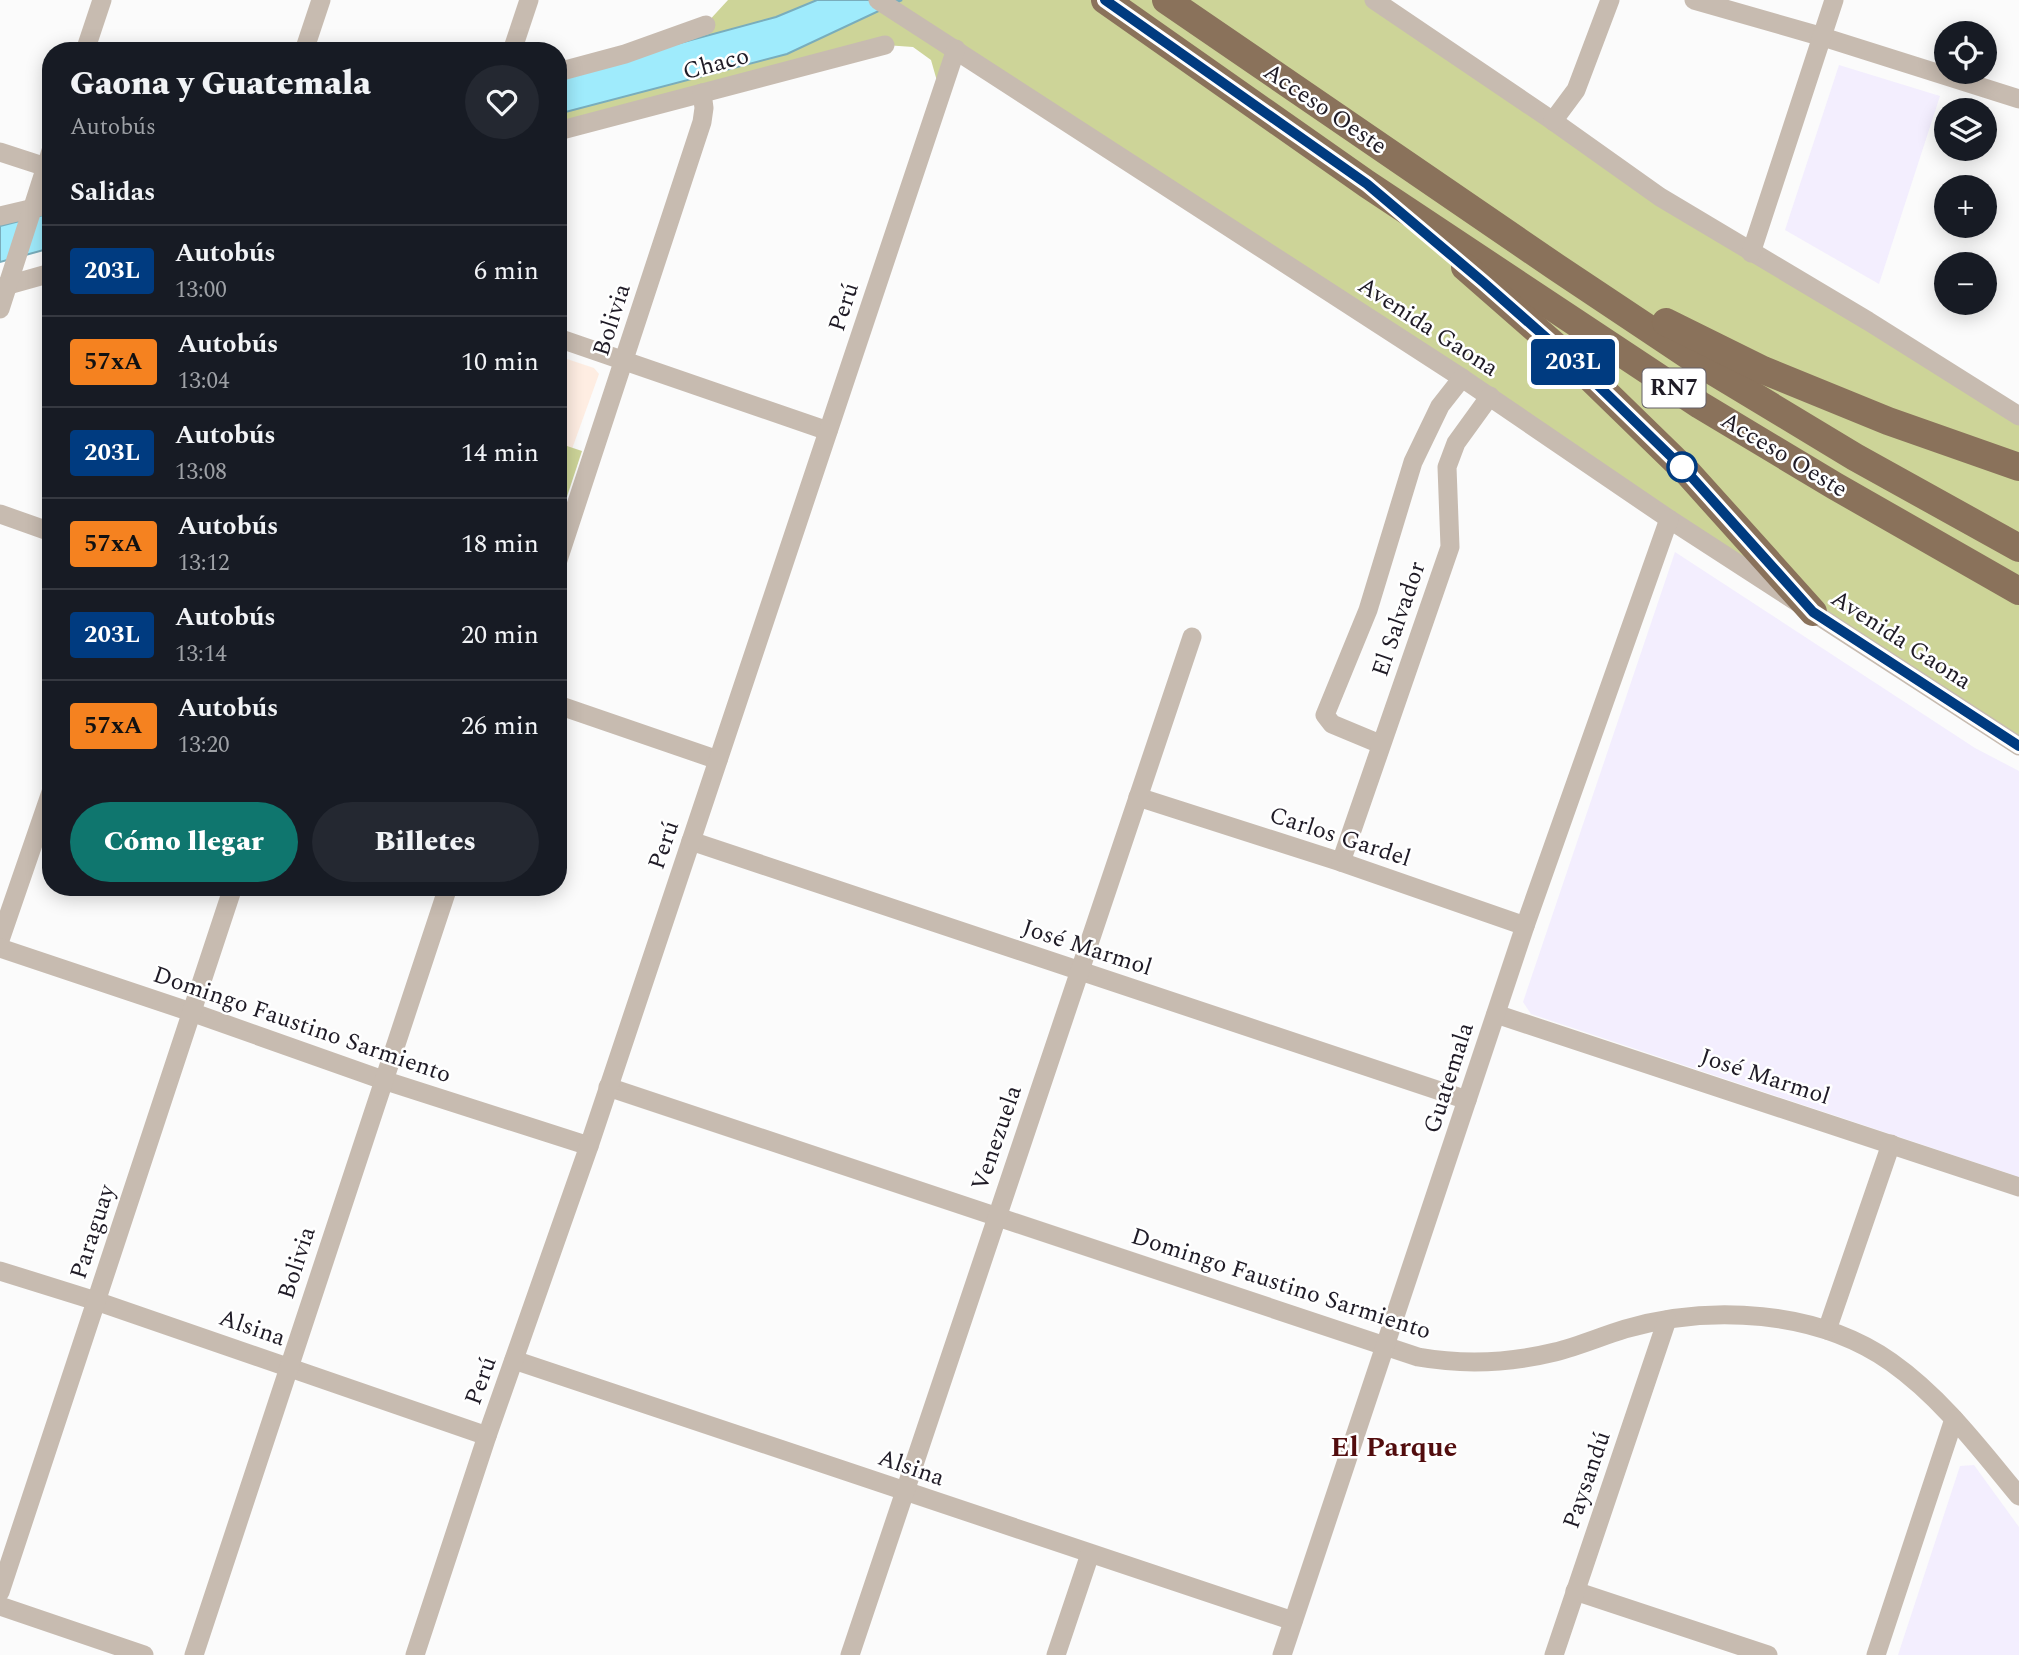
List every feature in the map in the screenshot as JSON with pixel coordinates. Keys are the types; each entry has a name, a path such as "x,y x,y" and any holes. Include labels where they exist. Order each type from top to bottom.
{"highway":[{"name":"Acceso Oeste","path":"1105,0 1367,184 1700,405 2019,591"},
{"name":"Acceso Oeste","path":"1166,0 1706,367 1854,457 2019,548"},
{"path":"1367,184 1577,365 1688,473 1813,612"},
{"path":"1556,267 1763,370 1888,421 2019,467"}],"street":[{"path":"88,42 102,0"},
{"path":"307,42 321,0"},
{"path":"515,42 529,0"},
{"name":"Avenida Gaona","path":"878,0 1462,378 1669,519 2019,746"},
{"path":"1374,0 1660,197 1868,321 2019,416"},
{"path":"1553,121 1576,90 1610,0"},
{"path":"1694,0 1823,37 2019,99"},
{"path":"1751,253 1834,0"},
{"name":"Chaco","path":"567,70 625,54 706,26"},
{"name":"Chaco","path":"567,129 885,45"},
{"name":"Perú","path":"415,1655 487,1436 589,1146 956,49"},
{"name":"Bolivia","path":"567,533 702,122 702,93"},
{"path":"0,152 42,158"},
{"path":"0,309 4,286 38,210 42,190"},
{"path":"0,216 38,210"},
{"path":"4,286 42,275"},
{"path":"567,341 828,431"},
{"path":"1380,744 1332,724 1325,715 1368,610 1413,462 1440,406 1462,378"},
{"name":"El Salvador","path":"1341,862 1450,547 1447,467 1456,443 1490,397"},
{"path":"0,514 42,529"},
{"name":"Guatemala","path":"1282,1655 1525,926 1669,519"},
{"name":"Venezuela","path":"850,1655 1192,636"},
{"path":"567,708 718,760"},
{"name":"Carlos Gardel","path":"1138,797 1341,862 1525,926"},
{"path":"0,940 42,818"},
{"name":"José Marmol","path":"691,841 1467,1100"},
{"name":"Paraguay","path":"0,1592 230,896"},
{"name":"Bolivia","path":"194,1655 445,896"},
{"name":"Domingo Faustino Sarmiento","path":"0,948 383,1080 589,1146"},
{"name":"José Marmol","path":"1496,1014 2019,1187"},
{"name":"Domingo Faustino Sarmiento","path":"608,1087 1418,1357 1449,1362 1481,1362 1556,1352 1626,1329 1667,1320 1744,1315 1827,1330 1890,1362 1917,1383 1954,1419 2019,1496"},
{"path":"1827,1330 1891,1144"},
{"name":"Alsina","path":"0,1271 96,1301 487,1436"},
{"name":"Paysandú","path":"1554,1655 1667,1320"},
{"name":"Alsina","path":"514,1360 1293,1621"},
{"path":"1876,1655 1954,1419"},
{"path":"1056,1655 1090,1554"},
{"path":"1576,1591 1768,1655"},
{"path":"0,1606 144,1655"}],"shaded area":[{"path":"1839,65 1940,96 1934,98 1934,114 1879,284 1785,230"},
{"path":"567,359 594,368 599,374 572,449 567,447"},
{"path":"1675,552 1975,748 2019,771 2019,1177 1531,1014 1523,1002"},
{"path":"1974,1465 2019,1527 2019,1655 1898,1655 1960,1466"}],"green space":[{"path":"728,0 1374,0 1553,121 2019,416 2019,746 957,49 941,95 931,60 913,47 885,45 567,129 567,69 705,25"},
{"path":"567,446 582,451 567,497"}],"water":[{"path":"817,0 902,0 787,54 567,112 567,74 776,17"},
{"path":"42,215 42,250 0,262 0,226"}],"bus line":[{"name":"203L","path":"1105,0 1367,184 1483,282 1577,365 1688,473 1813,612 2019,746"}],"district":[{"name":"El Parque","path":"1394,1447"}]}
